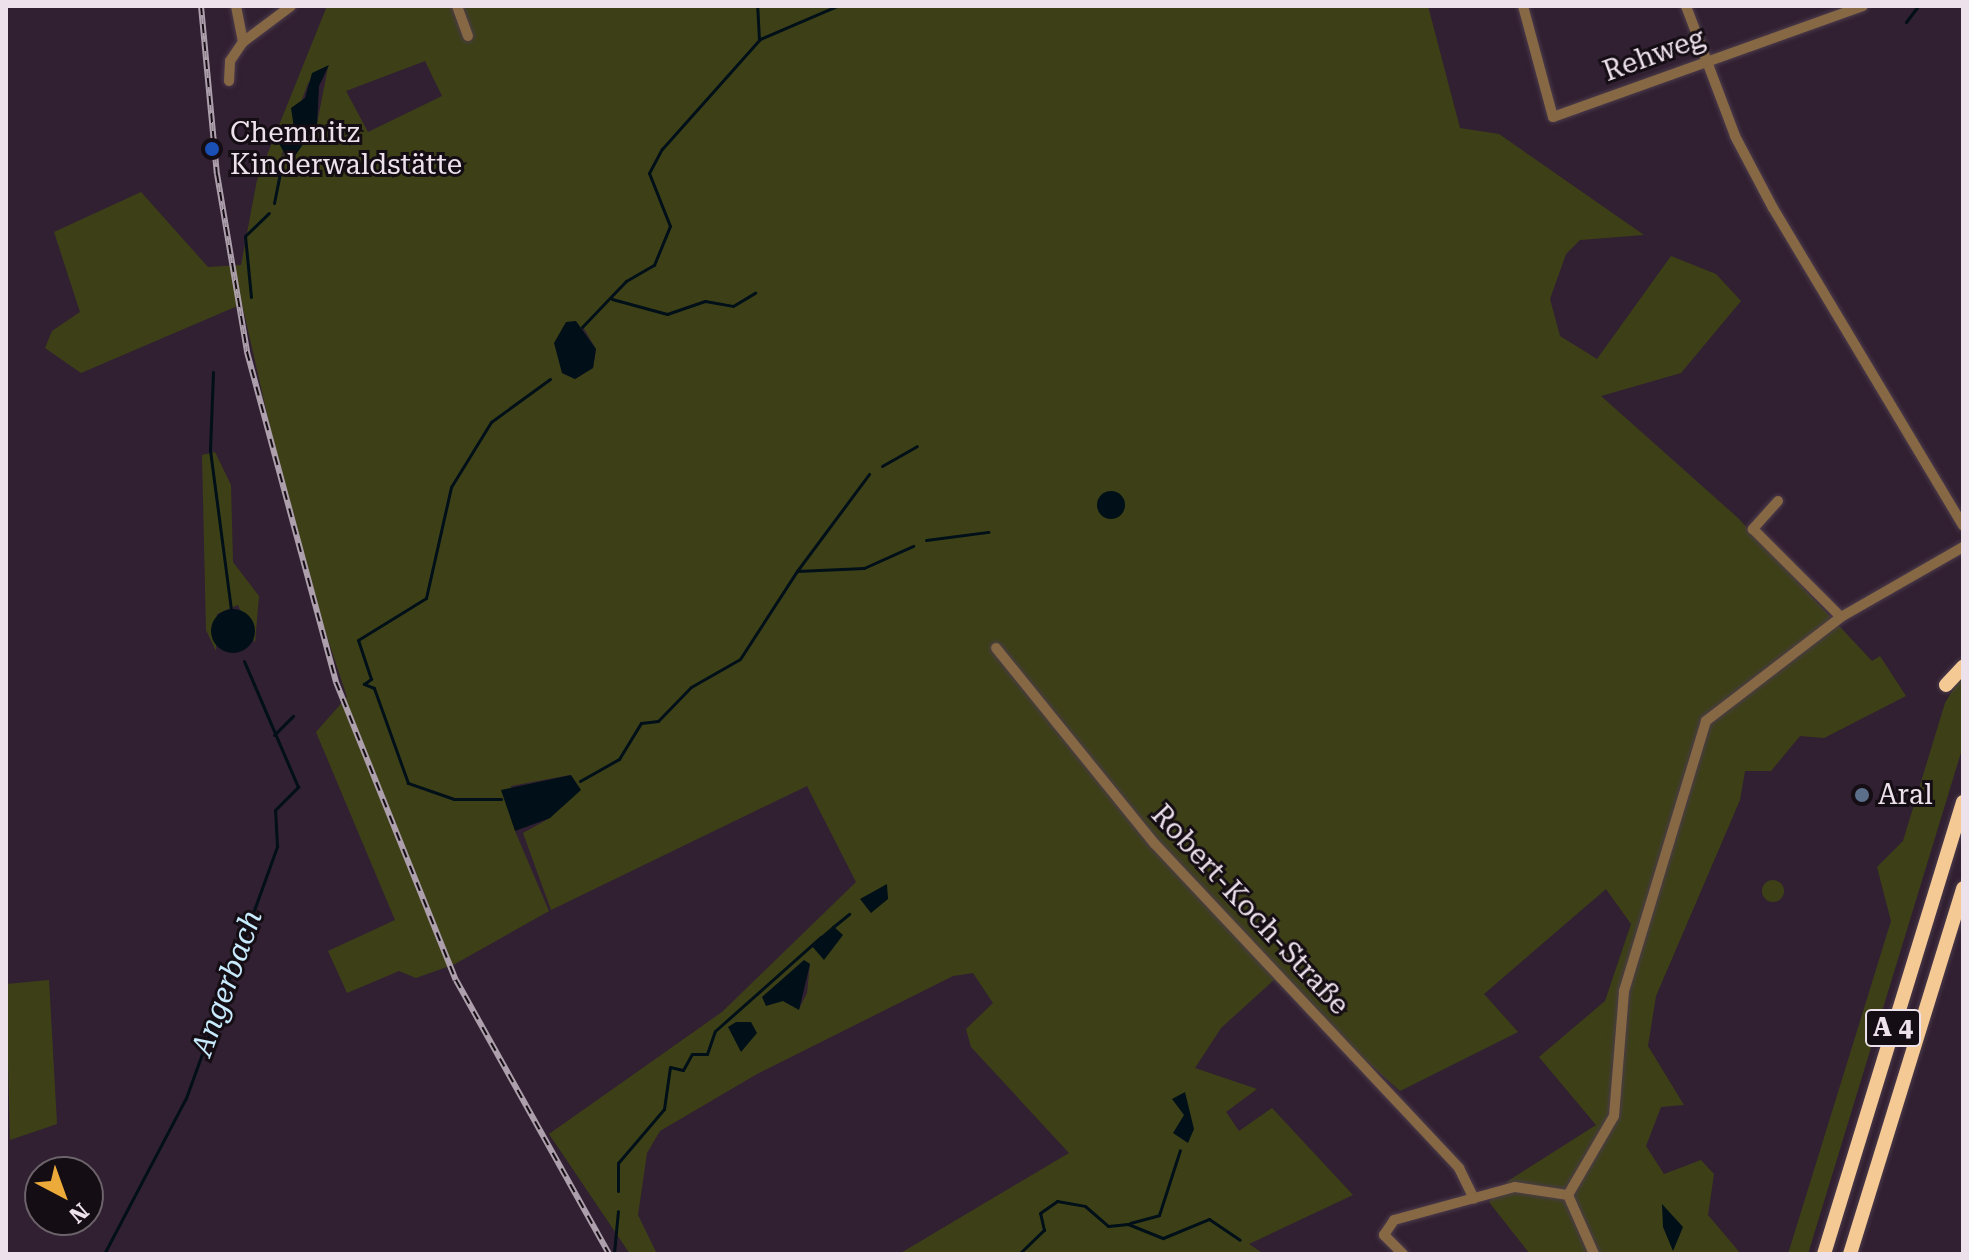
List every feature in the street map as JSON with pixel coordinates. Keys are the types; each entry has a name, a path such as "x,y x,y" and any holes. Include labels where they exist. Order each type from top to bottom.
{"highway":[{"path":"1946,685 1963,667"},
{"name":"A 4","path":"1824,1254 1963,802"},
{"name":"A 4","path":"1850,1254 1963,888"}],"street":[{"path":"236,6 243,42"},
{"path":"229,81 230,61 243,42 291,6"},
{"path":"457,6 468,36"},
{"name":"Rehweg","path":"1523,6 1553,117 1862,7"},
{"path":"1686,6 1735,136 1963,526"},
{"path":"1778,501 1753,529 1841,617"},
{"path":"1568,1195 1614,1116 1624,991 1701,729 1716,706 1841,617 1963,547"},
{"name":"Robert-Koch-Straße","path":"996,648 1155,844 1459,1168 1474,1199"},
{"path":"1403,1254 1387,1240 1388,1224 1515,1187 1568,1195"},
{"path":"1568,1195 1594,1254"}],"green space":[{"path":"327,6 1428,6 1460,128 1499,134 1644,235 1580,240 1566,254 1550,299 1560,336 1597,359 1671,256 1716,274 1741,301 1681,373 1601,396 1738,518 1872,661 1880,656 1906,696 1824,738 1800,736 1771,771 1745,771 1740,800 1656,996 1648,1046 1684,1105 1661,1107 1646,1146 1664,1174 1701,1160 1714,1174 1708,1215 1741,1254 1530,1254 1489,1202 1508,1181 1596,1125 1539,1057 1605,1001 1631,924 1606,889 1484,994 1518,1032 1400,1091 1274,980 1221,1028 1195,1068 1257,1089 1226,1112 1239,1131 1272,1108 1353,1195 1249,1244 1264,1254 899,1254 1069,1153 971,1047 966,1029 993,1003 973,973 953,976 757,1074 660,1131 647,1153 638,1215 657,1254 630,1254 549,1134 722,1012 856,882 807,786 551,910 523,833 550,818 570,775 511,786 515,831 549,911 455,964 416,978 399,971 347,993 328,951 395,920 316,732 347,697 297,546 242,304 81,373 45,348 52,331 80,312 54,232 141,192 208,267 241,265 257,180","holes":["425,61 442,96 368,132 346,91","328,67 317,124 281,157 308,83","583,327 596,349 593,368 575,379 562,373 560,363","810,964 807,993 799,1009 783,1001"]},
{"path":"215,452 231,485 233,562 259,596 255,643 238,605 217,614 216,651 206,630 202,455"},
{"path":"1963,673 1963,746 1808,1254 1788,1254 1891,921 1877,867 1903,841 1945,703"},
{"path":"1769,880 1777,880 1784,891 1777,902 1769,902 1762,895 1762,887"},
{"path":"49,980 57,1124 10,1140 6,984"}],"shaded area":[{"path":"329,65 319,86 317,124 290,163 277,140 294,128 291,108 305,98 312,73"},
{"path":"576,321 596,349 593,368 575,379 562,373 554,343 566,322"},
{"path":"1111,491 1121,495 1125,505 1121,515 1111,519 1101,515 1097,505 1101,495"},
{"path":"233,609 248,616 255,631 248,646 233,653 218,646 211,631 218,616"},
{"path":"571,775 581,790 550,818 515,831 501,790"},
{"path":"887,884 888,899 871,913 860,899"},
{"path":"833,926 843,935 824,960 811,945"},
{"path":"804,960 810,964 799,1010 783,1001 766,1006 762,997"},
{"path":"736,1022 751,1022 757,1033 741,1052 728,1027"},
{"path":"1185,1092 1194,1129 1188,1143 1173,1133 1184,1115 1172,1099"},
{"path":"1662,1204 1683,1227 1673,1251 1663,1227"}],"waterway":[{"name":"Angerbach","path":"582,327 626,281 654,265 670,226 649,173 662,149 759,40 757,6"},
{"path":"760,39 837,6"},
{"path":"1906,22 1918,6"},
{"path":"274,203 283,158"},
{"path":"251,297 245,236 269,213"},
{"path":"612,299 667,314 705,301 733,306 755,293"},
{"path":"213,372 210,450 231,610"},
{"name":"Angerbach","path":"501,799 454,799 408,783 374,688 364,684 371,679 358,640 426,598 451,487 491,422 550,379"},
{"path":"882,466 917,446"},
{"path":"797,571 869,474"},
{"path":"926,540 988,532"},
{"path":"580,781 619,759 641,723 658,721 691,687 740,659 797,571 864,568 913,546"},
{"name":"Angerbach","path":"104,1254 186,1098 277,846 275,810 298,787 244,661"},
{"name":"Angerbach","path":"274,735 293,716"},
{"path":"833,927 849,914"},
{"path":"618,1191 618,1163 664,1109 670,1067 683,1070 692,1054 707,1054 715,1031 821,937"},
{"path":"1130,1223 1159,1215 1180,1150"},
{"path":"1019,1254 1044,1230 1040,1213 1057,1201 1085,1206 1108,1226 1128,1224 1163,1238 1209,1219 1240,1240"},
{"path":"614,1253 618,1211"},
{"path":"902,1254 930,1254"},
{"path":"971,1254 1001,1254"}],"railway":[{"path":"201,6 217,174 247,352 336,682 456,980 609,1254"}],"place":[{"name":"Chemnitz Kinderwaldstätte","path":"212,149"},
{"name":"Aral","path":"1862,795"}]}
